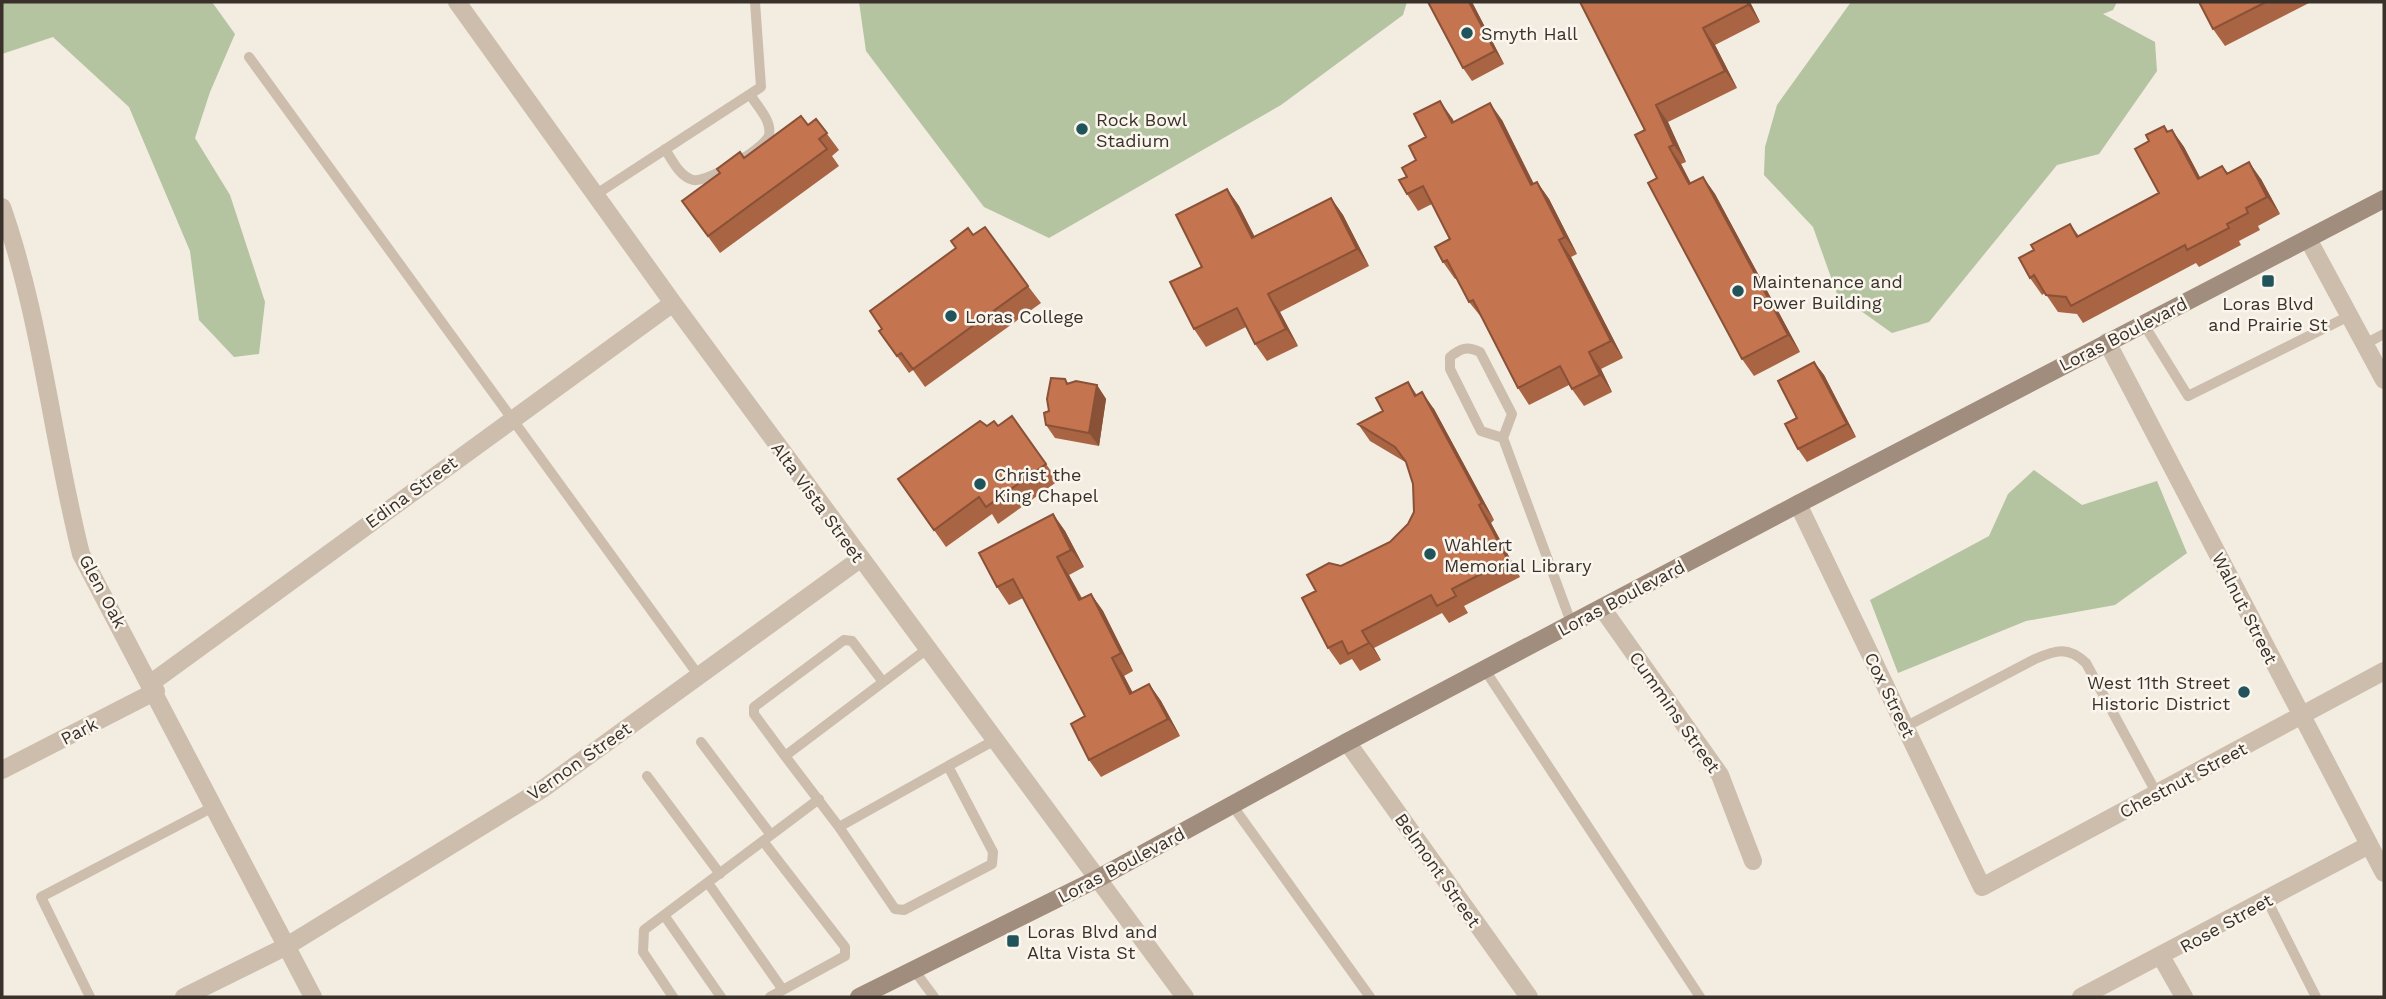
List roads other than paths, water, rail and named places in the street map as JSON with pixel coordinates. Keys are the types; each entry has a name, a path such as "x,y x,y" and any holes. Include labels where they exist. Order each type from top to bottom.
{"main road":[{"name":"Loras Boulevard","path":"859,997 1097,879 1347,742 1798,503 2384,200"}],"street":[{"name":"Alta Vista Street","path":"457,2 860,559 1185,997"},
{"name":"Glen Oak","path":"2,207 18,253 64,486 81,554 154,687 313,997"},
{"path":"2308,239 2384,380"},
{"name":"Edina Street","path":"154,687 511,420 673,303"},
{"name":"Walnut Street","path":"2107,342 2384,873"},
{"name":"Cox Street","path":"1798,503 1982,887"},
{"name":"Vernon Street","path":"184,997 287,946 544,788 860,559"},
{"name":"Cummins Street","path":"1602,608 1720,775 1753,861"},
{"name":"Chestnut Street","path":"1982,887 2384,671"},
{"name":"Park","path":"2,770 154,687"},
{"name":"Belmont Street","path":"1347,742 1529,997"},
{"name":"Rose Street","path":"2081,997 2162,958 2369,845"},
{"path":"2162,958 2184,997"}],"lane":[{"path":"596,195 761,87 755,2"},
{"path":"249,57 699,676"},
{"path":"665,149 684,177 696,181 708,179 764,145 769,135 769,124 751,96"},
{"path":"2143,323 2188,397 2349,316"},
{"path":"2365,344 2384,334"},
{"path":"1503,438 1481,431 1450,369 1450,357 1460,349 1470,347 1480,352 1512,414 1503,438 1572,625"},
{"path":"883,682 852,641 844,640 754,707 754,714 839,827 895,909 904,911 992,864 993,852 948,766"},
{"path":"785,756 927,649"},
{"path":"1905,727 2035,659 2056,650 2074,651 2086,663 2157,794"},
{"path":"1485,670 1700,997"},
{"path":"839,827 995,740"},
{"path":"701,742 845,947 845,956 770,997"},
{"path":"647,776 720,874"},
{"path":"673,997 643,952 644,930 818,799"},
{"path":"1232,805 1370,997"},
{"path":"90,997 41,897 215,806"},
{"path":"708,883 783,990"},
{"path":"2267,900 2316,997"},
{"path":"664,915 721,997"},
{"path":"914,970 934,997"}],"place":[{"name":"Smyth Hall","path":"1467,33"},
{"name":"Rock Bowl Stadium","path":"1082,129"},
{"name":"Loras Blvd and Prairie St","path":"2268,281"},
{"name":"Maintenance and Power Building","path":"1738,291"},
{"name":"Loras College","path":"951,316"},
{"name":"Christ the King Chapel","path":"980,484"},
{"name":"Wahlert Memorial Library","path":"1430,554"},
{"name":"West 11th Street Historic District","path":"2244,692"},
{"name":"Loras Blvd and Alta Vista St","path":"1013,941"}]}
